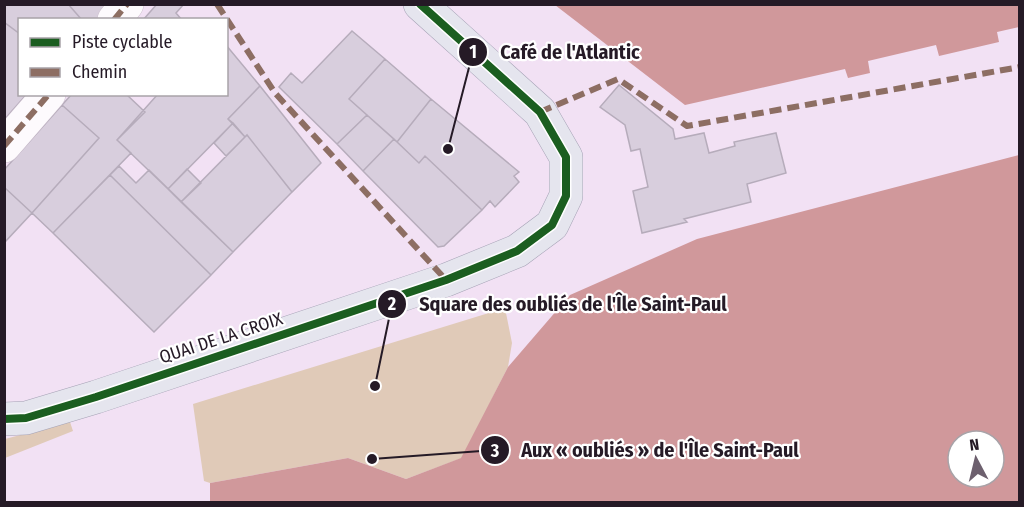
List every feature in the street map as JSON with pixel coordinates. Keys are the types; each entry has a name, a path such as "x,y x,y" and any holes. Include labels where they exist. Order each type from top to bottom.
{"main road":[{"name":"QUAI DE LA CROIX","path":"4,419 26,418 96,397 446,280 517,251 552,225 567,196 566,157 540,112 420,4"}],"street":[{"path":"116,18 127,4"},
{"path":"4,146 47,96"}],"shaded area":[{"path":"1019,4 1019,27 997,32 999,42 939,56 936,45 868,61 870,73 848,78 845,69 685,105 555,5"},
{"path":"1019,155 1019,502 210,502 210,483 348,458 406,479 461,458 508,367 570,295 697,239"},
{"path":"505,308 512,343 508,367 462,458 406,479 348,458 210,483 204,481 193,404"},
{"path":"70,422 73,431 5,458 5,439"}],"building":[{"path":"4,4 68,4 80,18 18,18 18,32 4,22"},
{"path":"68,4 111,4 99,18 80,18"},
{"path":"157,4 184,4 176,13 180,18 145,18"},
{"path":"4,22 18,32 18,96 25,96 4,120"},
{"path":"352,31 385,59 349,99 367,115 337,144 279,87 291,73 302,83"},
{"path":"228,47 260,86 228,119 233,123 168,189 117,140 156,96 228,96"},
{"path":"385,59 431,99 397,142 349,99"},
{"path":"619,85 673,129 675,139 704,133 709,153 735,146 734,142 776,133 786,173 747,184 751,202 684,219 687,222 642,233 633,191 648,187 640,149 631,151 625,125 600,107"},
{"path":"260,86 321,163 292,192 247,135 245,137 228,119"},
{"path":"70,96 128,96 145,112 117,140 131,153 53,233 32,213 99,138 62,105"},
{"path":"431,99 519,172 514,176 519,182 495,207 490,201 482,210 425,156 419,163 397,142"},
{"path":"62,105 99,138 32,213 4,187 4,170"},
{"path":"367,115 394,139 363,171 337,144"},
{"path":"233,123 245,137 226,156 214,143"},
{"path":"247,135 292,192 233,252 181,202"},
{"path":"394,139 419,163 425,156 482,210 444,246 438,247 363,171"},
{"path":"119,166 136,183 149,170 233,252 211,275 110,175"},
{"path":"187,169 201,183 181,202 168,189"},
{"path":"110,175 211,275 154,332 53,233"},
{"path":"4,187 32,213 4,243"}],"marked path":[{"path":"116,18 127,4"},
{"path":"217,4 226,18"},
{"path":"228,21 275,93 446,280"},
{"path":"540,112 618,79 687,126 1020,67"},
{"path":"4,146 47,96"}],"cycle path":[{"path":"4,419 26,418 96,397 446,280 517,251 552,225 566,196 566,157 540,112 420,4"}],"place":[{"name":"Café de l'Atlantic","path":"448,149"},
{"name":"Square des oubliés de l'Île Saint-Paul","path":"375,386"},
{"name":"Aux « oubliés » de l'Île Saint-Paul","path":"372,459"}]}
